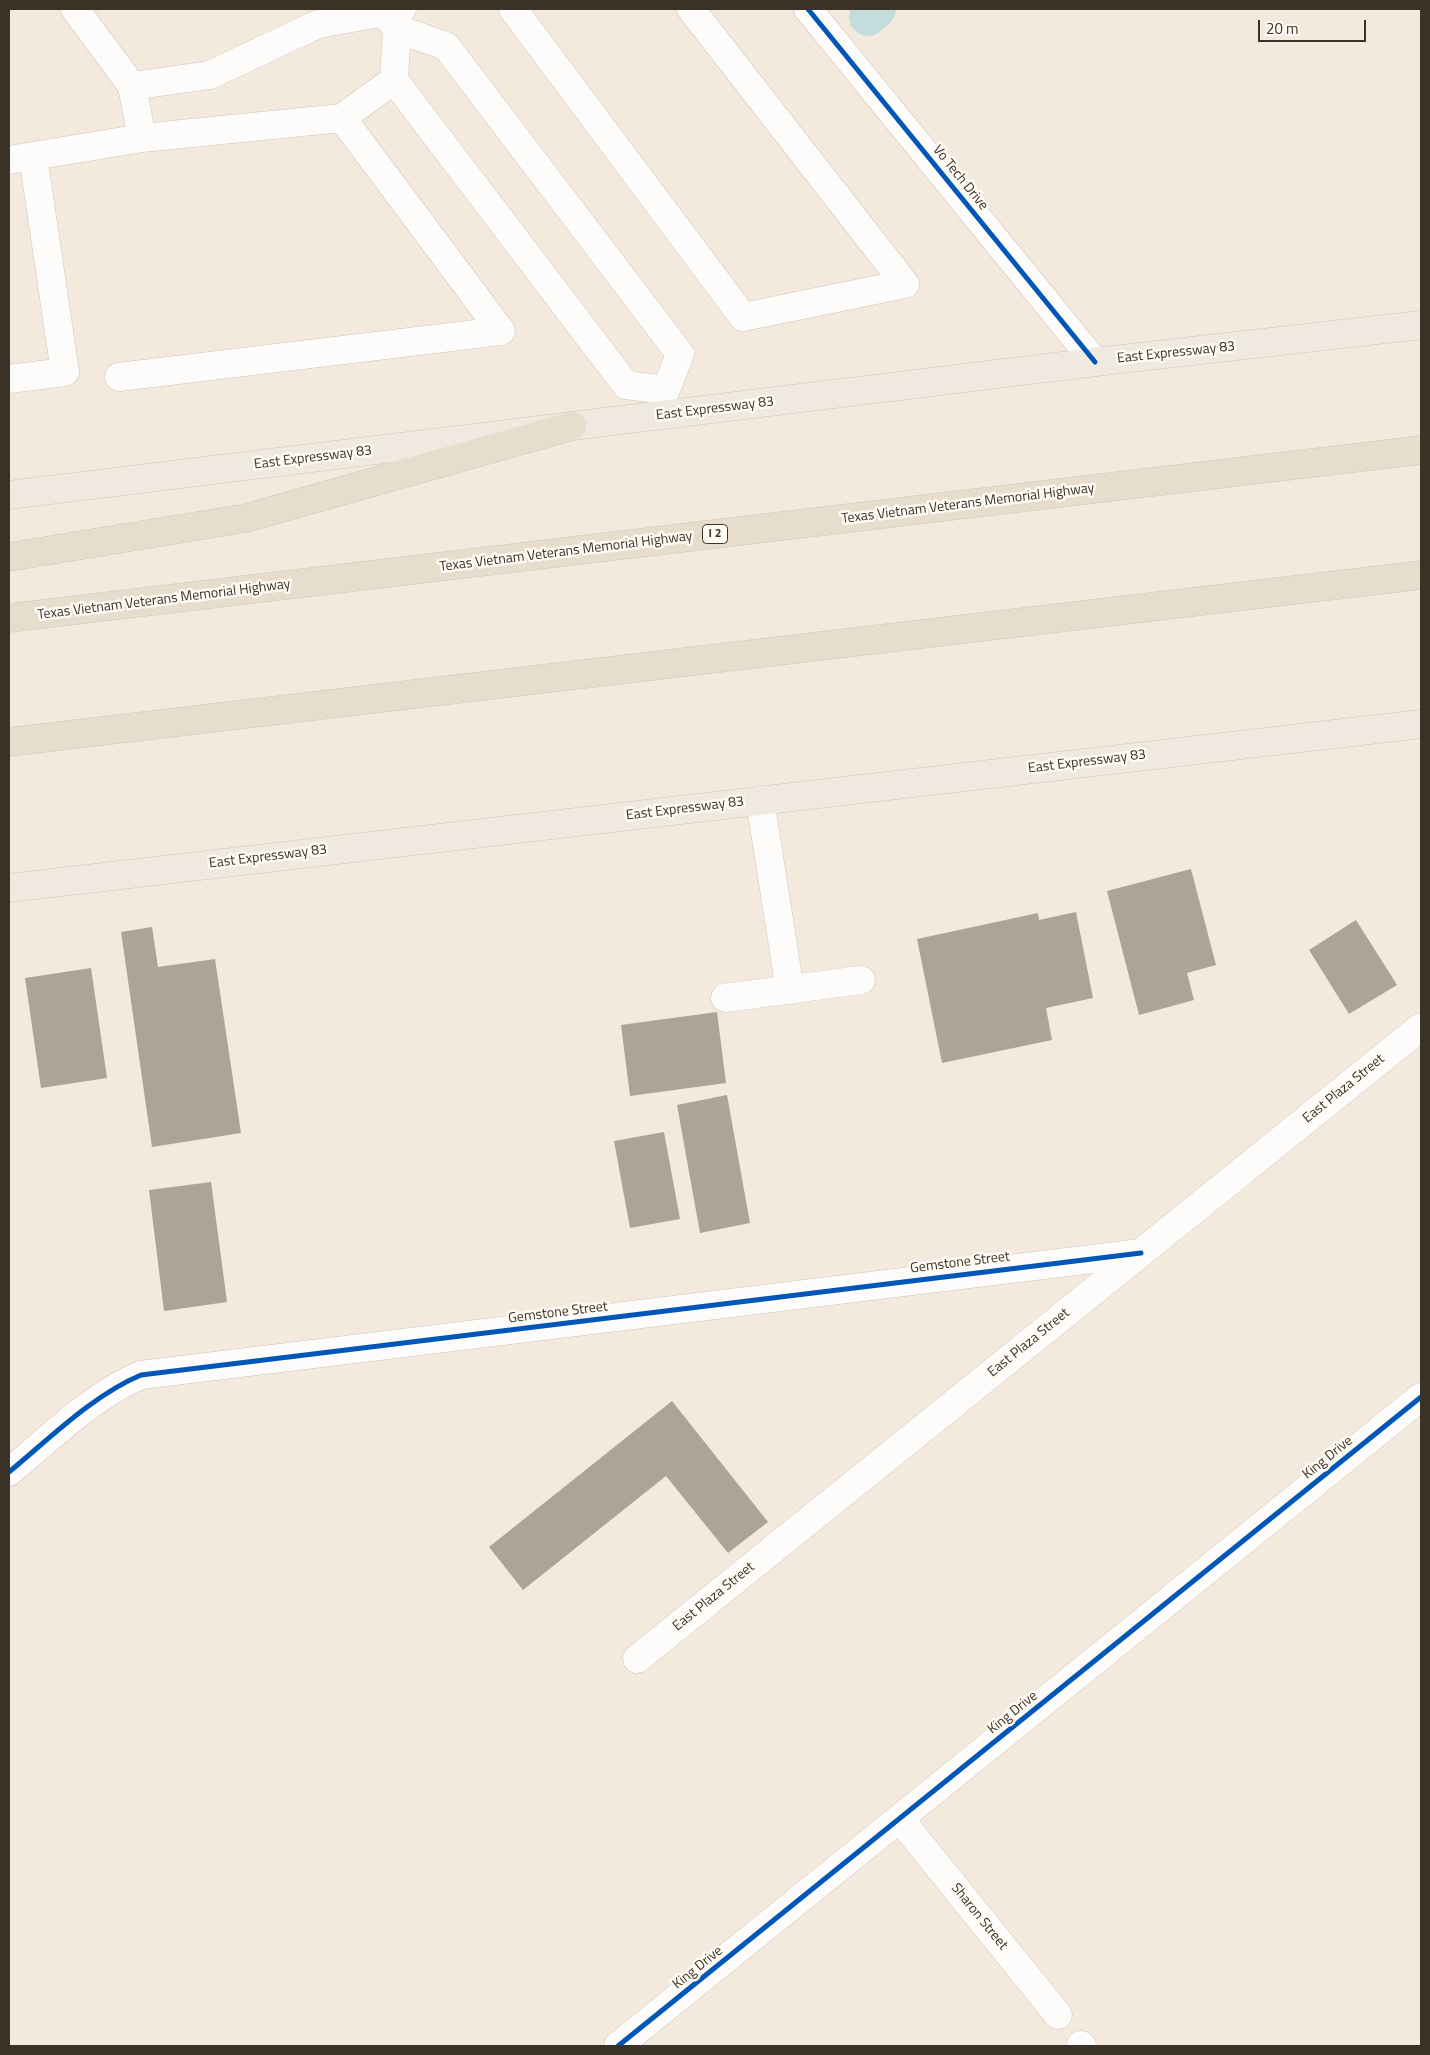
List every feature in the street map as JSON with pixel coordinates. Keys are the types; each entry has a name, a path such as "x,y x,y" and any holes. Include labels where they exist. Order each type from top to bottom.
{"highway":[{"path":"9,557 246,518 572,426"},
{"name":"Texas Vietnam Veterans Memorial Highway","path":"9,618 1421,450"},
{"path":"9,742 1421,574"}],"main road":[{"name":"East Expressway 83","path":"9,495 1095,362 1421,325"},
{"name":"East Expressway 83","path":"9,888 1421,724"}],"street":[{"path":"75,9 132,86 142,138"},
{"path":"513,9 742,317 905,284 691,9"},
{"name":"Vo Tech Drive","path":"808,9 1095,362"},
{"path":"132,86 210,75 318,24 395,16 446,46 680,354 666,390"},
{"path":"395,16 394,80 626,385 666,390"},
{"path":"9,379 65,372 21,158 142,138 342,118 394,80"},
{"path":"118,377 501,331 342,118"},
{"path":"666,390 679,413"},
{"path":"760,800 790,990"},
{"path":"725,998 860,980"},
{"name":"East Plaza Street","path":"637,1659 1421,1027"},
{"name":"Gemstone Street","path":"9,1472 100,1397 121,1384 141,1375 1141,1253"},
{"name":"King Drive","path":"618,2046 1421,1397"},
{"name":"Sharon Street","path":"900,1818 1058,2015"}],"building":[{"path":"1191,869 1216,965 1187,973 1194,1000 1139,1015 1107,891"},
{"path":"1076,912 1093,998 1046,1008 1052,1040 942,1063 917,939 1038,913 1039,920"},
{"path":"1356,920 1397,985 1349,1014 1309,950"},
{"path":"152,927 158,967 215,959 241,1133 152,1147 121,932"},
{"path":"91,968 107,1078 41,1088 25,978"},
{"path":"717,1012 726,1083 630,1096 621,1025"},
{"path":"727,1095 750,1223 700,1233 677,1105"},
{"path":"664,1132 680,1219 630,1228 614,1141"},
{"path":"211,1182 227,1302 164,1311 149,1190"},
{"path":"672,1401 768,1522 728,1553 666,1476 523,1590 489,1547"}],"waterway":[{"path":"868,17 877,9"}],"cycle path":[{"path":"808,9 1095,362"},
{"path":"9,1472 89,1406 106,1394 141,1375 1141,1253"},
{"path":"618,2046 1421,1397"}]}
